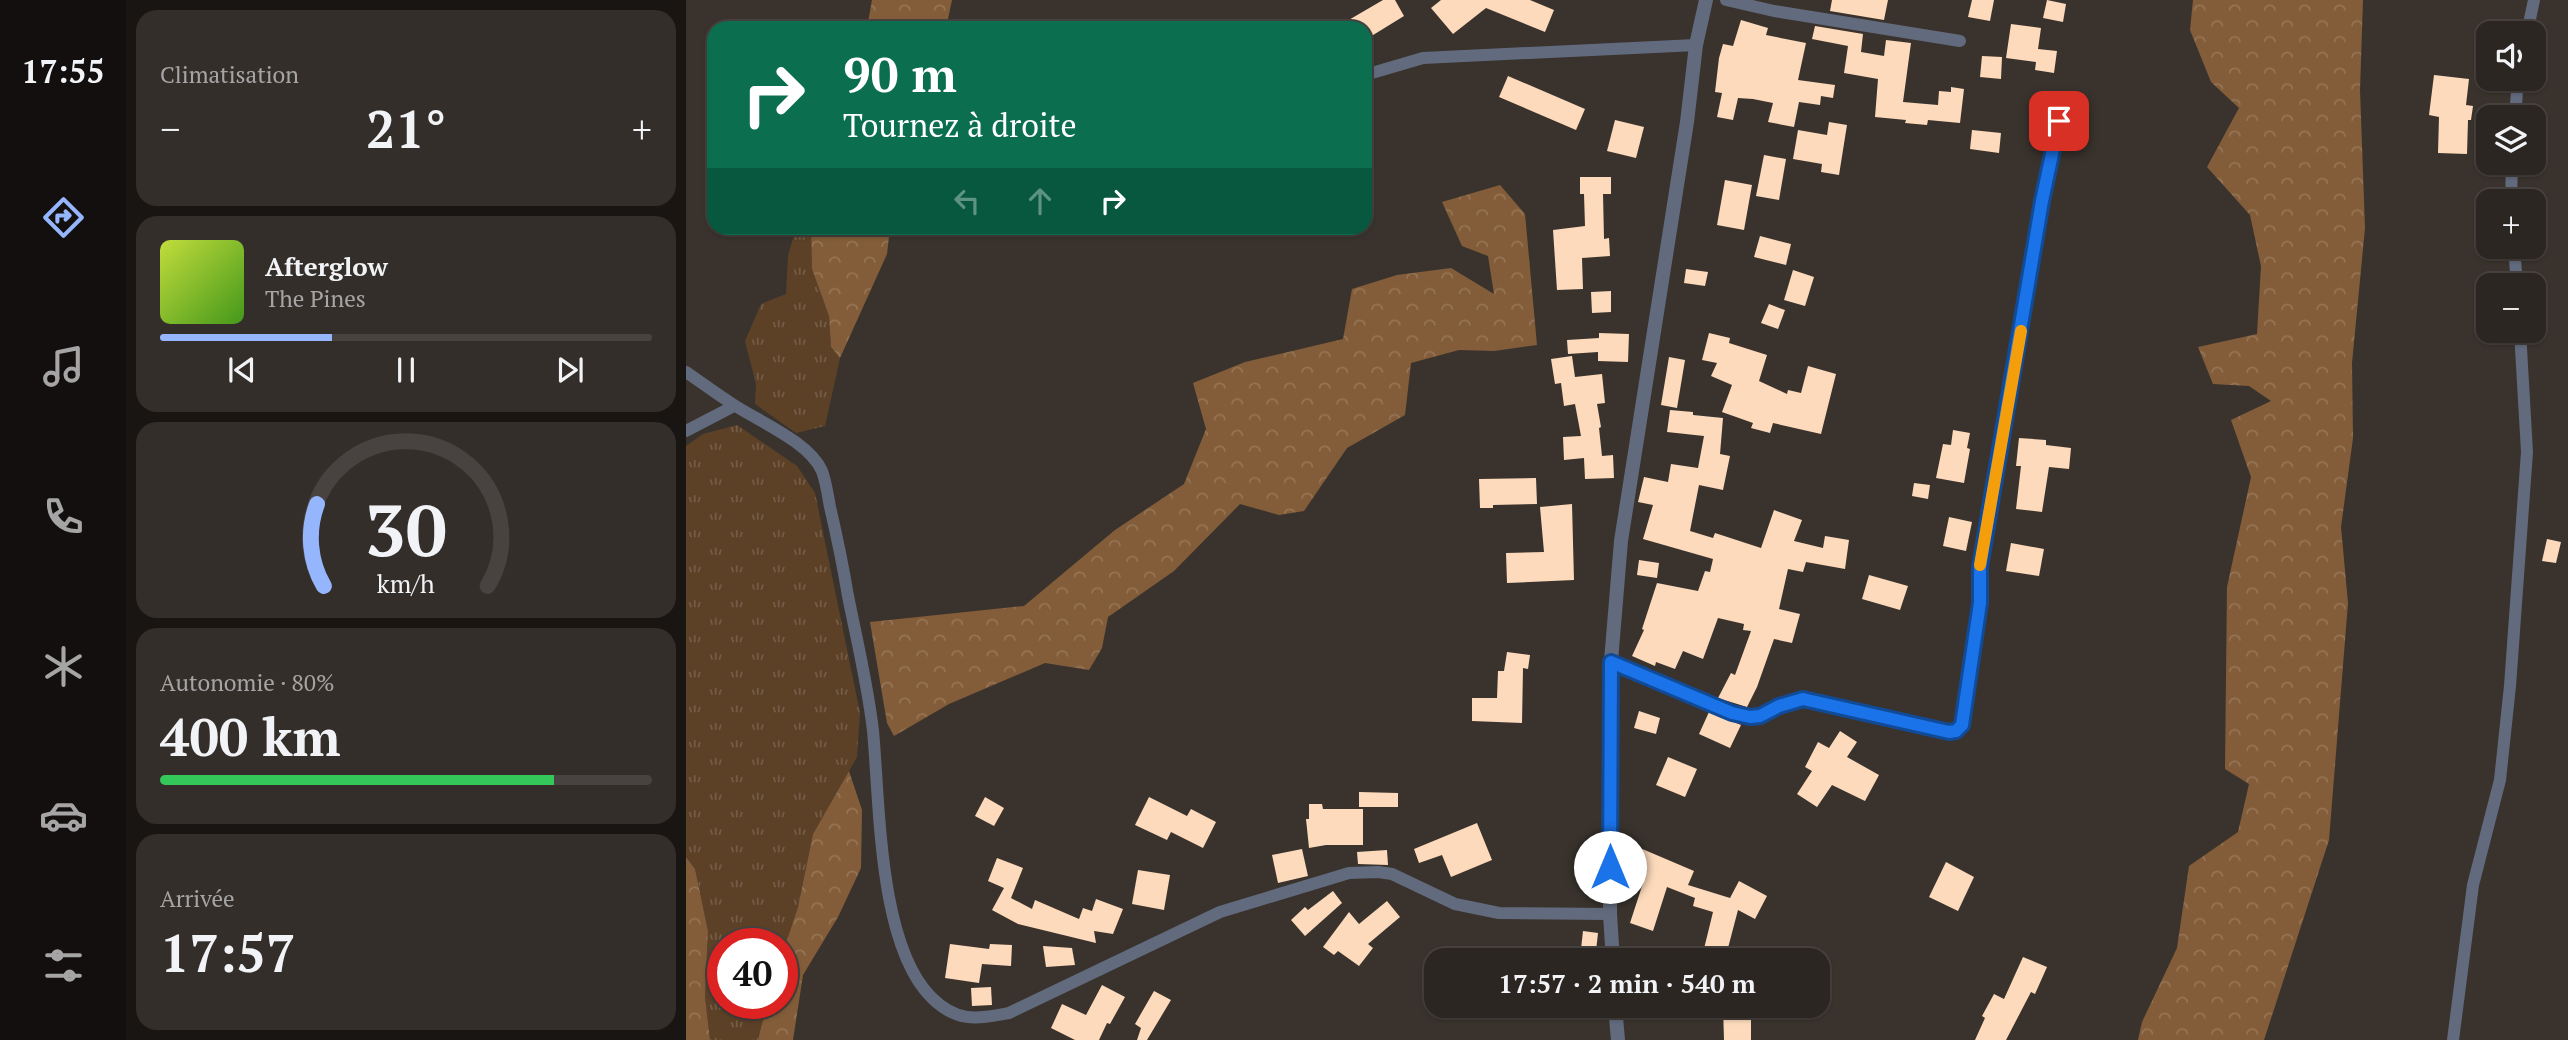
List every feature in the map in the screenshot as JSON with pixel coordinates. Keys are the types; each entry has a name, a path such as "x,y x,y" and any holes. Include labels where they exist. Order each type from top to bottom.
{"street":[{"path":"1612,948 1611,662 1620,541 1688,122 1696,45 1706,0"},
{"path":"1726,0 1774,11 1960,41"},
{"path":"2529,21 2533,0"},
{"path":"1372,73 1423,58 1696,45"},
{"path":"1611,662 1732,713 1750,717 1803,699 1949,732 1956,731 1962,725 1980,603 1980,567 2042,201 2059,121"},
{"path":"2452,1040 2473,884 2500,780 2510,686 2527,452 2521,343"},
{"path":"686,372 734,406 798,444 813,457 822,471 871,715 883,851 895,925 908,962 929,995 946,1010 966,1018 1009,1013 1220,912 1349,873 1392,874 1455,904 1499,913 1610,914"},
{"path":"686,431 734,406"},
{"path":"1616,1018 1618,1040"}],"green space":[{"path":"872,0 952,0 948,21 868,21"},
{"path":"2193,0 2363,0 2360,90 2365,228 2352,363 2353,438 2341,527 2348,603 2329,840 2264,1040 2138,1040 2142,1022 2177,948 2189,866 2238,832 2249,784 2225,769 2227,587 2251,477 2231,420 2271,401 2249,386 2213,384 2198,347 2257,334 2261,266 2250,215 2207,167 2239,108 2211,82 2190,30"},
{"path":"1500,185 1525,214 1537,345 1494,351 1459,350 1411,363 1405,415 1347,448 1304,511 1279,515 1240,504 1174,571 1108,617 1102,648 1089,670 1045,663 949,704 894,736 887,723 870,622 1024,606 1115,530 1184,484 1206,429 1193,383 1245,362 1343,339 1352,289 1397,275 1451,268 1494,294 1488,256 1462,246 1442,202"},
{"path":"794,235 811,235 812,269 829,316 831,347 840,358 825,426 796,433 755,404 756,384 745,341 761,304 786,294 788,256"},
{"path":"811,235 889,235 887,254 840,358 831,347 829,316 812,269"},
{"path":"737,425 797,466 815,493 860,713 857,757 813,834 791,928 707,928 695,869 686,857 686,446 703,434"},
{"path":"849,771 862,810 861,868 838,917 803,975 798,1008 798,928 791,928 813,834"},
{"path":"686,857 695,869 707,928 705,997 710,1040 686,1040"},
{"path":"707,953 707,1014 705,997"},
{"path":"708,1019 763,1019 758,1040 710,1040"},
{"path":"763,1019 796,1019 793,1040 758,1040"}],"building":[{"path":"1383,0 1395,0 1404,16 1372,36 1372,21 1347,21"},
{"path":"1441,0 1530,0 1554,10 1545,32 1486,8 1453,34 1431,8"},
{"path":"1832,0 1888,0 1884,20 1830,11"},
{"path":"1972,0 1994,0 1990,21 1968,17"},
{"path":"2047,0 2066,4 2063,22 2043,18"},
{"path":"1741,20 1768,28 1766,35 1806,43 1798,80 1835,85 1833,98 1821,96 1820,105 1799,102 1794,127 1768,122 1773,103 1753,99 1738,98 1733,120 1717,117 1722,93 1715,92 1719,58 1723,44 1733,46"},
{"path":"2011,24 2041,28 2038,49 2057,51 2054,73 2035,70 2036,62 2006,58"},
{"path":"1815,26 1863,34 1861,52 1884,56 1886,40 1911,43 1903,102 1938,105 1939,91 1951,92 1951,87 1964,89 1960,123 1928,120 1927,125 1875,117 1878,79 1844,73 1848,46 1812,39"},
{"path":"1982,56 2002,57 2001,79 1980,77"},
{"path":"2434,75 2469,79 2466,105 2473,106 2471,120 2468,120 2467,154 2438,153 2439,117 2429,115"},
{"path":"1508,76 1585,109 1576,130 1499,97"},
{"path":"1615,120 1644,127 1636,158 1607,151"},
{"path":"1829,122 1847,125 1839,175 1821,172 1822,164 1793,159 1798,130 1827,135"},
{"path":"1972,130 2001,133 1999,153 1970,149"},
{"path":"1764,155 1786,159 1779,200 1756,196"},
{"path":"1580,177 1611,177 1611,194 1603,194 1604,239 1609,238 1610,256 1582,258 1583,289 1557,290 1553,230 1585,226 1584,194 1580,194"},
{"path":"1725,180 1752,185 1744,230 1717,225"},
{"path":"1760,236 1791,244 1786,265 1754,257"},
{"path":"1686,269 1708,272 1705,286 1684,283"},
{"path":"1793,270 1814,277 1805,306 1784,300"},
{"path":"1611,291 1611,312 1592,313 1591,292"},
{"path":"1769,304 1785,310 1778,329 1761,323"},
{"path":"1599,333 1629,334 1628,362 1598,361 1598,352 1568,354 1567,340 1599,338"},
{"path":"1709,333 1730,338 1729,343 1767,355 1759,381 1787,394 1788,390 1801,393 1808,366 1836,374 1821,434 1773,423 1770,433 1751,428 1753,423 1722,412 1732,385 1711,376 1717,363 1702,360"},
{"path":"1572,356 1575,377 1602,374 1605,403 1597,404 1602,456 1613,455 1614,478 1585,479 1584,458 1564,460 1563,437 1581,436 1575,404 1564,406 1561,383 1555,384 1551,359"},
{"path":"1669,357 1685,360 1677,408 1661,405"},
{"path":"1670,410 1723,418 1720,454 1730,456 1723,490 1699,485 1690,531 1713,538 1715,533 1761,548 1774,510 1802,520 1794,541 1823,548 1825,536 1849,540 1845,569 1806,562 1803,572 1788,569 1779,609 1800,614 1792,643 1774,639 1747,707 1718,698 1731,673 1735,675 1751,631 1743,630 1744,624 1718,618 1703,659 1683,651 1675,669 1656,662 1655,666 1632,656 1644,630 1642,629 1657,583 1698,591 1705,571 1710,572 1713,559 1643,539 1653,505 1638,502 1644,477 1668,482 1671,464 1698,468 1704,436 1667,432"},
{"path":"1953,430 1970,433 1964,483 1936,478 1943,444 1951,445"},
{"path":"2019,438 2046,440 2046,445 2071,448 2069,469 2049,467 2042,512 2016,509 2021,466 2016,466"},
{"path":"1536,478 1537,504 1480,508 1479,479"},
{"path":"1914,483 1930,485 1928,499 1912,496"},
{"path":"1572,504 1574,580 1507,583 1506,553 1544,552 1540,507"},
{"path":"1949,517 1972,522 1966,551 1943,546"},
{"path":"2547,539 2561,542 2556,563 2542,561"},
{"path":"2011,543 2044,549 2039,576 2006,571"},
{"path":"1639,560 1659,563 1657,578 1637,575"},
{"path":"1869,575 1908,586 1900,610 1862,599"},
{"path":"1507,652 1530,655 1528,669 1523,668 1522,723 1472,721 1472,698 1497,698 1498,671 1504,671"},
{"path":"1639,711 1660,718 1656,734 1634,728"},
{"path":"1709,712 1741,725 1730,748 1699,734"},
{"path":"1840,731 1857,742 1847,757 1879,775 1865,801 1832,785 1817,807 1797,794 1812,771 1805,767 1818,742 1829,748"},
{"path":"1668,757 1697,769 1685,797 1656,785"},
{"path":"1359,792 1398,793 1398,807 1359,807"},
{"path":"985,797 1004,808 994,826 975,816"},
{"path":"1149,797 1187,816 1191,809 1216,822 1203,848 1171,832 1167,840 1135,825"},
{"path":"1309,804 1322,804 1323,809 1363,809 1363,845 1309,848 1306,819 1309,819"},
{"path":"1477,823 1492,860 1451,877 1442,855 1419,863 1414,849"},
{"path":"1640,848 1694,871 1688,885 1730,898 1739,881 1767,896 1755,919 1738,910 1728,948 1704,948 1713,912 1693,906 1695,898 1667,887 1653,931 1630,923 1645,877 1631,872"},
{"path":"1302,849 1308,876 1278,883 1272,855"},
{"path":"1387,850 1388,865 1358,864 1357,852"},
{"path":"997,858 1023,868 1011,898 1032,909 1035,900 1079,919 1083,908 1092,911 1096,899 1123,909 1113,934 1094,931 1096,943 1018,924 992,910 1004,888 988,881"},
{"path":"1946,862 1974,877 1958,911 1929,897"},
{"path":"1138,870 1170,875 1164,910 1132,904"},
{"path":"1333,891 1342,903 1305,936 1291,920 1305,907 1308,910"},
{"path":"1387,901 1400,917 1368,944 1373,948 1359,966 1338,951 1334,955 1323,947 1349,912 1359,924"},
{"path":"1583,931 1598,933 1596,948 1581,948"},
{"path":"950,944 989,949 990,944 1012,945 1011,966 982,964 979,983 945,978"},
{"path":"1043,946 1072,948 1075,965 1046,967"},
{"path":"2023,957 2047,967 2035,994 2031,992 2006,1040 1975,1040 1985,1018 1982,1016 1994,994 2004,999"},
{"path":"1102,985 1125,997 1099,1040 1075,1040 1051,1028 1062,1004 1086,1015"},
{"path":"991,987 992,1005 972,1006 971,988"},
{"path":"1154,991 1171,1000 1147,1040 1137,1040 1141,1028 1135,1024"},
{"path":"1723,1018 1751,1018 1751,1040 1724,1040"}],"slow traffic":[{"path":"1980,565 2021,331"}],"route":[{"path":"1610,867 1611,662 1732,713 1750,717 1760,716 1779,706 1803,699 1949,732 1956,731 1962,725 1980,603 1980,567 2042,201 2059,121"}]}
